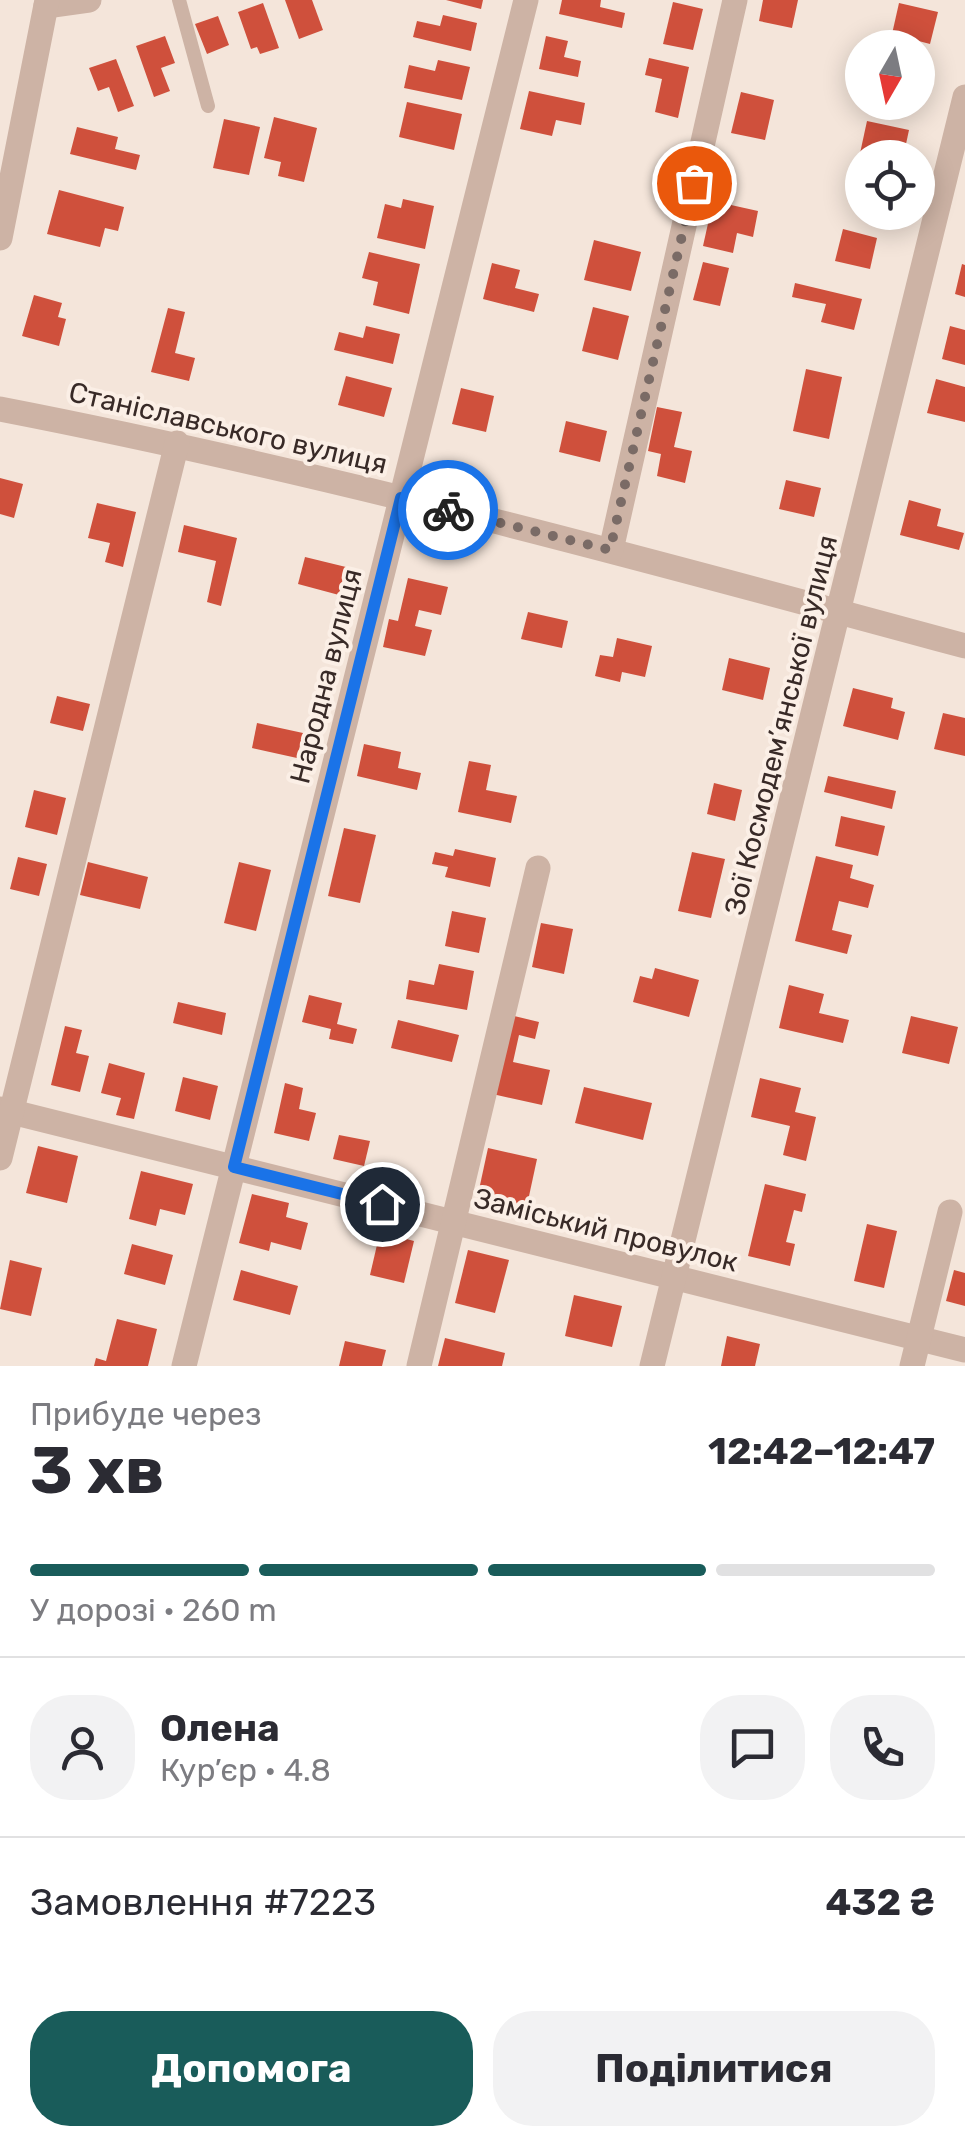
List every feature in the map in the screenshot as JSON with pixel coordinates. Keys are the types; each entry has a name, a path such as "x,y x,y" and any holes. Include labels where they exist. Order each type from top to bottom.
{"street":[{"path":"0,238 46,3 89,0"},
{"name":"Народна вулиця","path":"184,1366 526,0"},
{"path":"610,550 736,0"},
{"name":"Зої Космодем’янської вулиця","path":"652,1366 965,97"},
{"name":"Станіславського вулиця","path":"0,409 177,443 401,498 965,646"},
{"path":"0,1158 5,1110 177,443"},
{"path":"419,1366 538,868"},
{"name":"Заміський провулок","path":"5,1110 965,1350"},
{"path":"912,1366 950,1212"}],"lane":[{"path":"179,0 208,106"}],"building":[{"path":"285,0 312,0 323,30 299,39"},
{"path":"446,0 483,0 481,9"},
{"path":"562,0 601,0 600,7 625,13 622,28 559,14"},
{"path":"763,0 798,0 792,28 759,21"},
{"path":"673,2 703,9 693,50 663,44"},
{"path":"263,3 279,48 260,54 257,47 251,49 238,12"},
{"path":"899,3 938,12 934,30 893,30"},
{"path":"443,15 477,23 471,51 413,37 417,21 440,26"},
{"path":"218,16 229,45 207,54 195,24"},
{"path":"165,36 175,63 161,68 170,91 154,97 136,46"},
{"path":"546,36 568,41 564,57 581,61 578,77 539,69"},
{"path":"649,58 689,67 678,118 655,112 662,79 645,75"},
{"path":"116,59 134,106 118,112 109,87 98,91 89,68"},
{"path":"438,60 470,67 462,100 404,88 409,65 435,71"},
{"path":"529,91 585,103 581,125 556,120 552,136 520,129"},
{"path":"741,92 774,100 765,140 731,133"},
{"path":"407,102 462,114 454,150 399,137"},
{"path":"274,117 317,128 304,182 278,176 281,162 264,158"},
{"path":"224,119 260,127 249,175 213,168"},
{"path":"867,121 909,130 907,140 863,140"},
{"path":"77,127 118,137 115,149 140,155 136,170 70,154"},
{"path":"59,190 124,207 118,231 105,228 100,247 47,234"},
{"path":"403,199 434,206 425,249 377,238 385,204 401,208"},
{"path":"713,201 758,211 753,237 737,233 733,253 703,246"},
{"path":"843,229 877,238 870,269 835,261"},
{"path":"594,240 641,252 631,291 584,280"},
{"path":"369,252 420,264 409,314 373,305 378,282 362,278"},
{"path":"703,262 729,268 720,306 693,300"},
{"path":"492,263 520,270 515,288 539,294 534,312 483,299"},
{"path":"962,264 965,265 965,297 955,294"},
{"path":"795,283 862,299 854,330 821,322 826,304 792,297"},
{"path":"34,295 62,303 58,317 66,319 59,346 22,336"},
{"path":"593,307 629,316 618,360 582,351"},
{"path":"168,308 185,312 175,353 195,358 189,381 151,372"},
{"path":"366,326 400,334 393,364 334,350 339,332 363,338"},
{"path":"950,326 965,330 965,365 942,359"},
{"path":"806,369 842,377 829,439 793,431"},
{"path":"346,376 392,388 384,417 338,405"},
{"path":"936,379 965,387 965,422 927,413"},
{"path":"461,388 494,396 486,432 452,424"},
{"path":"657,407 682,412 674,447 692,451 685,483 657,476 661,454 648,451"},
{"path":"566,421 607,431 600,462 559,452"},
{"path":"0,478 23,484 14,518 0,514"},
{"path":"786,480 821,488 814,517 779,509"},
{"path":"909,500 941,509 937,526 964,533 959,550 900,535"},
{"path":"97,503 136,512 123,567 105,562 110,543 88,538"},
{"path":"184,525 237,538 221,606 207,602 216,561 178,552"},
{"path":"305,557 346,567 339,595 298,584"},
{"path":"408,578 448,587 441,615 419,610 415,626 432,630 425,656 383,647 389,619 398,621"},
{"path":"528,612 568,621 562,648 521,639"},
{"path":"617,638 652,646 645,677 622,672 620,682 595,676 600,655 613,657"},
{"path":"729,658 770,668 763,700 722,690"},
{"path":"853,688 893,698 891,708 905,712 898,740 843,726"},
{"path":"57,696 90,704 83,731 50,723"},
{"path":"943,713 965,718 965,756 934,749"},
{"path":"257,723 303,733 297,758 252,748"},
{"path":"364,744 401,752 398,768 421,773 417,790 357,776"},
{"path":"469,761 491,765 486,790 517,796 511,823 458,812"},
{"path":"828,776 896,791 892,809 824,792"},
{"path":"714,783 742,790 735,821 707,814"},
{"path":"34,790 66,798 57,835 25,827"},
{"path":"841,816 885,826 878,856 835,846"},
{"path":"344,828 376,835 360,903 328,896"},
{"path":"455,849 496,858 490,887 445,877 448,867 432,864 435,852 453,856"},
{"path":"692,852 725,859 711,918 678,911"},
{"path":"816,856 853,865 850,878 874,885 868,908 839,901 832,930 852,935 847,954 795,941"},
{"path":"18,857 47,864 39,896 10,889"},
{"path":"88,862 148,877 140,909 80,895"},
{"path":"239,862 271,870 256,931 224,923"},
{"path":"452,911 486,918 479,953 445,946"},
{"path":"541,923 573,929 564,974 532,967"},
{"path":"439,964 474,971 467,1010 406,999 409,980 434,985"},
{"path":"655,968 699,980 689,1017 633,1002 640,976 652,979"},
{"path":"789,985 824,994 819,1013 849,1020 843,1043 779,1028"},
{"path":"309,995 342,1003 337,1024 357,1029 353,1044 329,1039 331,1029 302,1022"},
{"path":"178,1002 226,1013 222,1035 173,1023"},
{"path":"506,1014 539,1022 535,1039 519,1035 513,1062 550,1070 542,1105 488,1093"},
{"path":"911,1016 958,1027 949,1064 902,1053"},
{"path":"398,1020 459,1035 452,1062 391,1048"},
{"path":"65,1026 82,1030 76,1053 89,1056 80,1092 51,1085"},
{"path":"109,1063 145,1073 134,1119 116,1115 121,1098 101,1093"},
{"path":"183,1077 218,1086 210,1120 175,1111"},
{"path":"760,1078 801,1088 795,1112 816,1117 806,1161 783,1155 790,1126 751,1117"},
{"path":"285,1083 303,1088 299,1109 316,1113 309,1141 274,1133"},
{"path":"584,1087 652,1103 643,1140 575,1123"},
{"path":"339,1135 370,1141 364,1166 333,1159"},
{"path":"38,1146 78,1156 67,1203 26,1193"},
{"path":"488,1148 537,1159 526,1210 477,1199"},
{"path":"141,1171 193,1184 185,1215 160,1209 156,1226 129,1219"},
{"path":"765,1184 806,1194 802,1212 794,1210 786,1242 795,1244 790,1266 748,1256"},
{"path":"252,1194 289,1203 286,1217 308,1223 301,1250 271,1242 269,1251 239,1243"},
{"path":"867,1224 897,1231 884,1288 854,1281"},
{"path":"380,1232 414,1241 404,1283 370,1275"},
{"path":"132,1244 173,1255 165,1285 124,1274"},
{"path":"468,1250 509,1260 495,1313 455,1303"},
{"path":"10,1260 42,1268 31,1316 0,1309"},
{"path":"241,1270 298,1286 290,1315 233,1300"},
{"path":"954,1270 965,1273 965,1306 946,1301"},
{"path":"574,1295 622,1306 612,1347 565,1336"},
{"path":"117,1319 157,1329 148,1366 94,1366 96,1358 106,1361"},
{"path":"727,1336 760,1344 755,1366 721,1366"},
{"path":"445,1338 505,1353 502,1366 438,1366"},
{"path":"345,1341 386,1350 382,1366 339,1366"}],"way so far":[{"path":"448,510 610,550 694,183"}],"route":[{"path":"382,1204 234,1167 401,498 448,510"}]}
